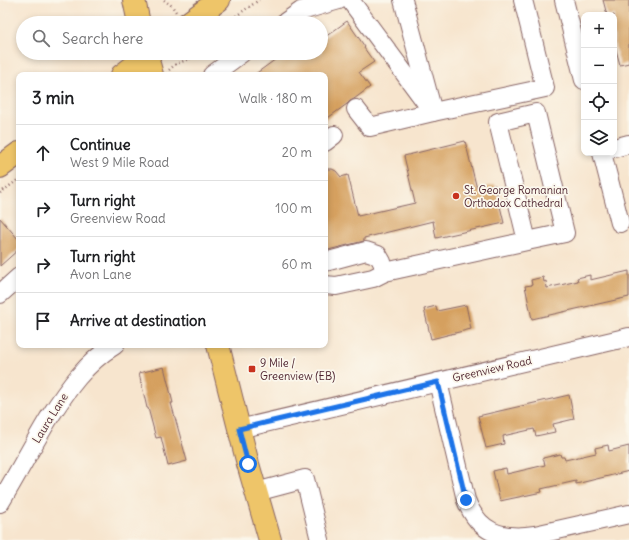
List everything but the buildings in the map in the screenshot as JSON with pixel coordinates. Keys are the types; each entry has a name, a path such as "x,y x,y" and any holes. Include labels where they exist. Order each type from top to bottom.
{"main road":[{"path":"134,0 137,16"},
{"path":"186,16 219,0"},
{"path":"127,72 147,60"},
{"path":"219,348 239,429 270,540"}],"street":[{"path":"293,16 300,11 339,0"},
{"path":"350,0 433,112"},
{"path":"403,0 433,112"},
{"path":"356,109 370,127 544,88 523,0"},
{"path":"564,0 581,68"},
{"path":"216,72 232,60"},
{"path":"328,285 336,286 373,278 385,272 565,233 536,113 498,122 527,241"},
{"path":"617,147 629,144"},
{"path":"603,156 620,223"},
{"path":"328,261 366,252 378,255 385,272"},
{"path":"0,294 16,280"},
{"name":"Greenview Road","path":"239,429 629,337"},
{"name":"Laura Lane","path":"0,503 42,429 71,385 84,370 111,348"},
{"path":"438,382 466,500 470,511 477,521 485,528 494,533 505,536 524,537 629,514"},
{"path":"256,492 305,479 320,540"}],"path":[{"path":"164,0 172,6 180,16"},
{"path":"236,16 259,0"},
{"path":"176,64 186,60"},
{"path":"0,193 16,181"}],"place":[{"name":"St. George Romanian Orthodox Cathedral","path":"456,196"},
{"name":"9 Mile / Greenview (EB)","path":"252,369"}],"route":[{"path":"248,464 239,429 438,382 466,500"}]}
